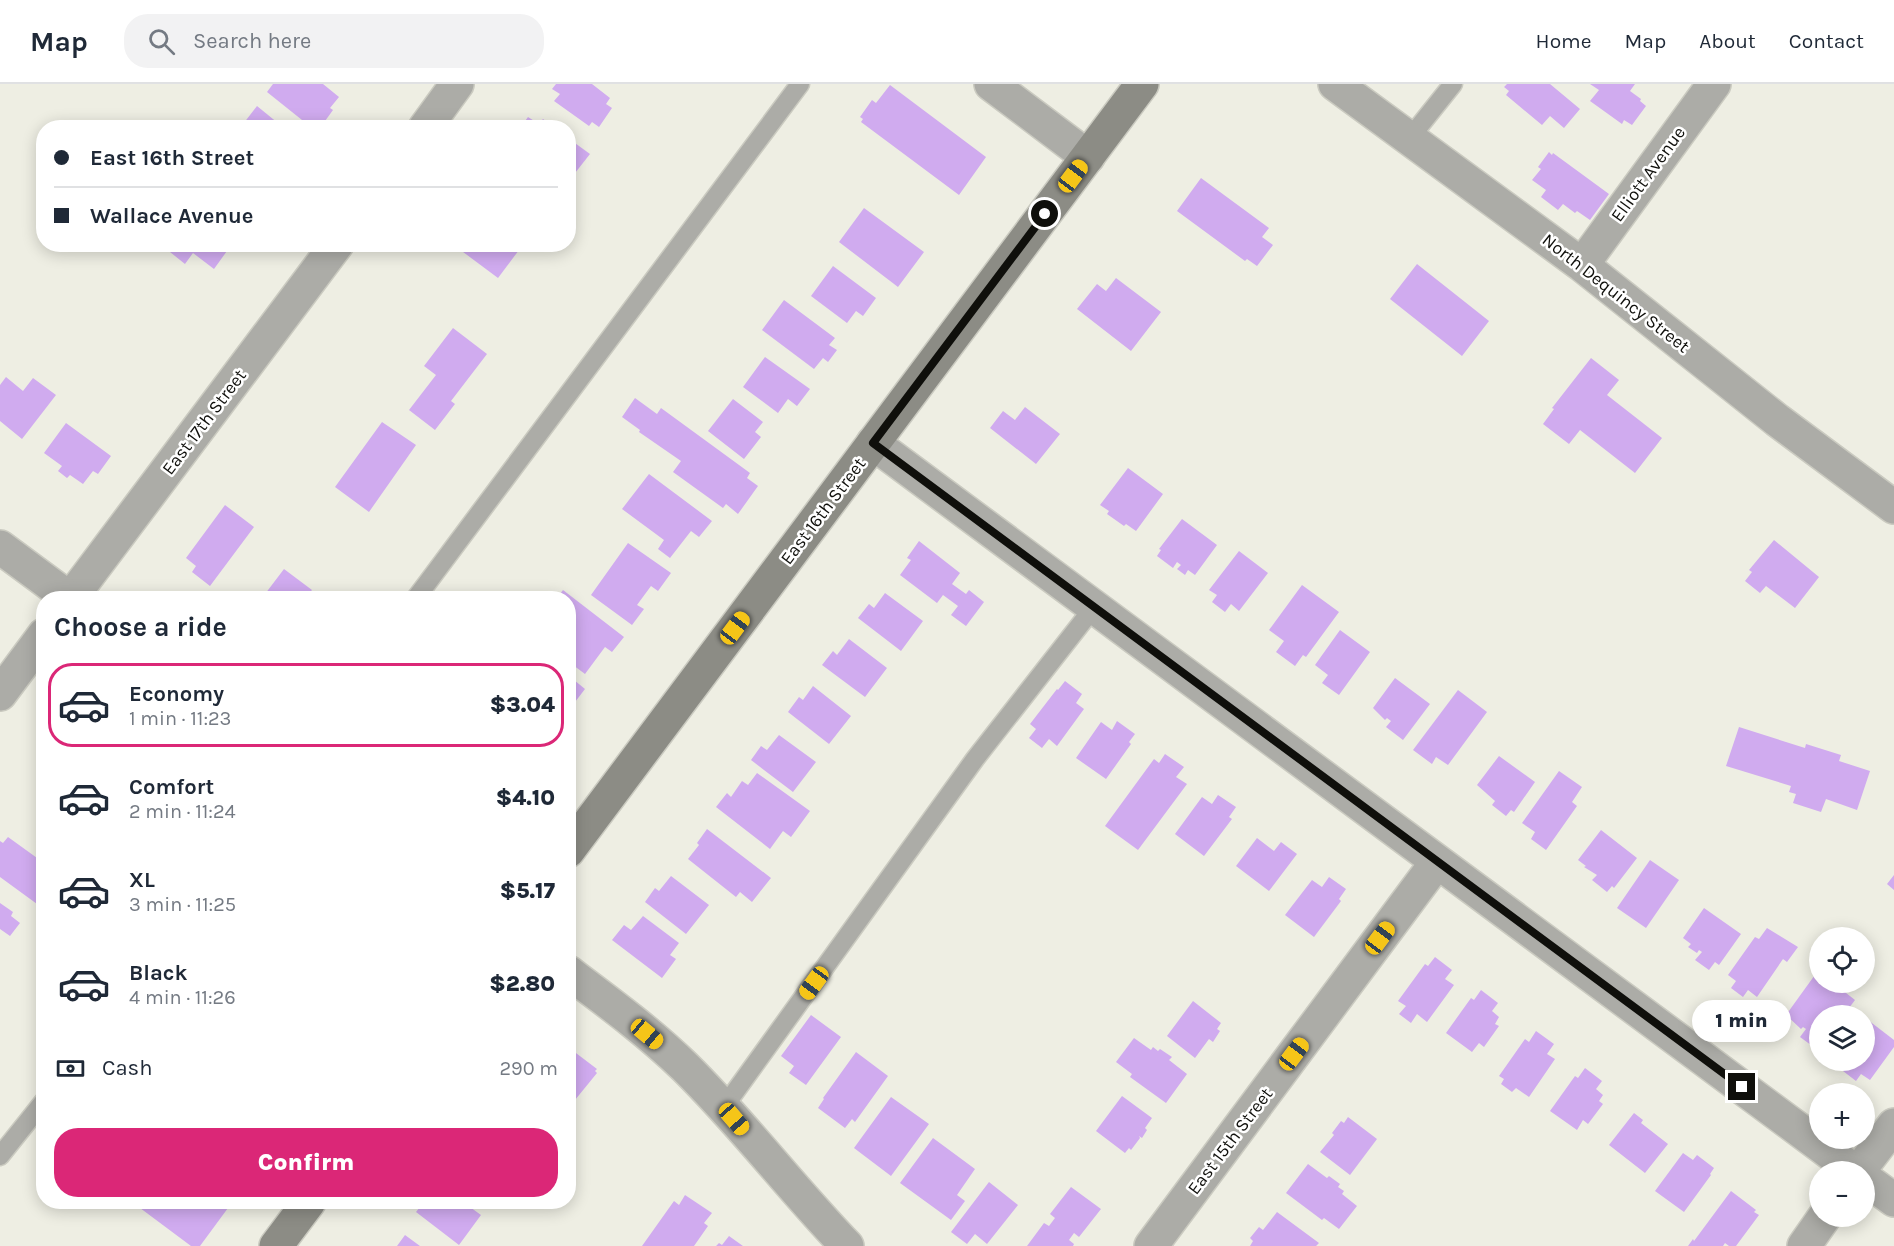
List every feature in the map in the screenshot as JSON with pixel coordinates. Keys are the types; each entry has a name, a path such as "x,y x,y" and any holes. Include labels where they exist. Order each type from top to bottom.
{"main road":[{"name":"East 16th Street","path":"576,840 1142,84"},
{"path":"276,1246 304,1209"}],"street":[{"path":"430,120 457,84"},
{"path":"991,84 1088,157"},
{"name":"North Dequincy Street","path":"1335,84 1582,265 1777,420 1894,507"},
{"name":"Elliott Avenue","path":"1582,265 1714,84"},
{"name":"East 17th Street","path":"75,591 331,252"},
{"path":"873,443 1842,1161"},
{"path":"0,547 60,591"},
{"path":"0,693 36,646"},
{"name":"East 15th Street","path":"1151,1246 1437,862"},
{"path":"576,978 684,1065 847,1246"},
{"path":"1866,1161 1894,1125"},
{"path":"1875,1186 1894,1200"},
{"path":"1804,1246 1817,1227"}],"lane":[{"path":"421,591 800,84"},
{"path":"1409,139 1453,84"},
{"path":"724,1107 975,759 1094,607"},
{"path":"0,1156 36,1111"}],"building":[{"path":"273,84 323,84 339,97 330,108 333,110 326,120 302,120 267,92"},
{"path":"556,84 592,84 610,98 606,104 612,108 599,127 592,122 589,126 554,101 560,94 552,89"},
{"path":"1507,84 1550,84 1580,109 1564,128 1550,116 1542,125 1506,95 1509,91 1504,87"},
{"path":"1590,84 1635,84 1630,91 1646,106 1632,125 1624,120 1622,124 1590,101 1599,90"},
{"path":"890,85 986,157 959,195 861,122 863,119 860,117 872,100 876,103"},
{"path":"257,106 274,120 246,120"},
{"path":"576,144 590,154 576,172"},
{"path":"1549,152 1609,194 1590,220 1563,204 1558,210 1541,197 1546,190 1532,180 1541,169 1538,167"},
{"path":"1201,178 1269,228 1262,237 1273,245 1257,266 1247,259 1245,261 1177,211"},
{"path":"864,208 924,252 898,287 839,242"},
{"path":"170,252 226,252 214,269 193,253 185,264"},
{"path":"463,252 518,252 498,278"},
{"path":"1417,264 1489,321 1462,356 1390,299"},
{"path":"833,266 876,298 863,316 856,311 847,323 811,296"},
{"path":"1116,278 1161,312 1131,351 1077,309 1097,284 1106,291"},
{"path":"784,300 835,338 829,345 837,350 828,362 823,358 814,369 762,330"},
{"path":"453,328 487,354 451,401 455,404 435,430 409,410 436,375 424,366"},
{"path":"765,357 810,389 797,406 788,399 778,413 743,387"},
{"path":"1591,358 1619,380 1607,395 1662,438 1635,473 1580,430 1569,444 1543,424 1554,409 1552,408"},
{"path":"6,377 23,391 33,378 56,395 22,439 0,421 0,385"},
{"path":"635,398 657,414 661,408 750,473 747,478 758,486 738,514 726,504 723,508 673,472 681,461 639,432 640,430 622,417"},
{"path":"733,399 763,422 755,432 761,437 744,459 708,431"},
{"path":"1025,407 1060,434 1036,464 990,428 1003,411 1015,420"},
{"path":"382,422 416,445 369,512 335,487"},
{"path":"66,423 111,456 98,474 93,471 83,484 70,475 67,478 58,471 62,466 44,453"},
{"path":"1128,468 1163,494 1136,531 1107,514 1109,511 1100,505"},
{"path":"649,474 712,521 699,537 691,531 670,558 658,549 664,540 622,509"},
{"path":"225,505 254,527 210,586 192,572 196,566 186,558"},
{"path":"1182,519 1217,545 1195,575 1188,570 1185,575 1177,569 1181,565 1177,562 1173,568 1157,556 1161,550 1159,549"},
{"path":"1774,540 1819,577 1795,608 1766,586 1760,593 1745,581 1752,572 1749,570"},
{"path":"919,541 960,573 952,584 966,594 969,590 984,602 966,626 951,615 958,606 943,595 937,603 900,575 911,560 907,558"},
{"path":"628,543 671,573 658,591 651,586 637,605 644,609 632,625 591,595"},
{"path":"1239,551 1268,573 1239,611 1231,604 1225,612 1212,602 1217,595 1209,590"},
{"path":"284,569 312,590 311,591 267,591"},
{"path":"1302,585 1339,612 1306,657 1303,655 1295,666 1276,652 1284,641 1269,630"},
{"path":"885,593 923,621 901,651 858,618 869,604 874,608"},
{"path":"576,600 624,637 612,652 605,647 585,674 576,667"},
{"path":"1340,630 1370,652 1339,695 1322,683 1328,675 1315,665"},
{"path":"849,639 887,668 865,697 822,665 833,651 837,655"},
{"path":"1395,678 1430,704 1403,740 1386,727 1391,721 1387,718 1385,720 1373,708"},
{"path":"1065,681 1082,694 1076,703 1084,709 1057,746 1049,739 1042,748 1029,738 1036,729 1030,724"},
{"path":"576,682 585,689 576,701"},
{"path":"813,686 851,716 829,744 788,712 799,697 803,700"},
{"path":"1458,690 1487,712 1448,765 1436,757 1432,764 1413,750"},
{"path":"1117,721 1135,734 1129,742 1131,744 1106,779 1076,758 1101,722 1112,730"},
{"path":"1739,727 1805,748 1806,744 1841,755 1839,761 1870,771 1857,810 1826,799 1821,812 1793,803 1796,794 1789,792 1791,786 1726,766"},
{"path":"779,735 816,762 793,792 751,760 761,746 767,750"},
{"path":"1165,754 1184,767 1176,777 1187,784 1138,850 1105,826 1154,759 1159,763"},
{"path":"1499,756 1535,782 1514,812 1511,810 1506,816 1492,805 1495,801 1477,785"},
{"path":"1559,771 1582,787 1572,802 1577,806 1546,850 1531,839 1535,832 1522,823"},
{"path":"757,773 810,811 791,837 783,831 770,849 716,807 727,793 731,797 742,781 748,785"},
{"path":"1218,795 1236,807 1229,817 1232,819 1204,856 1175,834 1202,797 1212,804"},
{"path":"707,829 771,878 752,902 740,892 736,897 688,859 699,845 697,843"},
{"path":"1601,830 1637,858 1614,888 1612,886 1607,892 1592,880 1597,875 1578,860"},
{"path":"8,837 36,857 36,903 0,877 0,841 3,843"},
{"path":"1257,838 1274,851 1281,842 1297,854 1269,891 1236,866"},
{"path":"1650,860 1679,880 1646,928 1617,908"},
{"path":"1894,875 1894,890 1887,884"},
{"path":"671,876 709,905 686,934 645,902 655,888 659,891"},
{"path":"1329,877 1346,889 1339,899 1341,901 1314,937 1285,915 1312,880 1322,887"},
{"path":"0,903 13,912 11,916 20,923 10,936 0,929"},
{"path":"1704,908 1741,934 1719,965 1715,962 1709,970 1695,960 1702,952 1699,950 1697,953 1688,947 1691,944 1683,938"},
{"path":"643,916 679,943 670,955 676,959 662,978 612,940 624,925 631,930"},
{"path":"1767,928 1798,947 1787,962 1783,959 1757,997 1748,990 1743,997 1731,988 1736,981 1728,975 1755,937 1759,939"},
{"path":"1435,957 1452,970 1445,979 1454,985 1427,1022 1417,1014 1411,1023 1399,1014 1406,1006 1398,1001 1425,964 1428,966"},
{"path":"1809,983 1809,993 1846,993 1855,1000 1851,1005 1809,1005 1809,1044 1800,1037 1806,1029 1803,1027 1801,1029 1786,1015"},
{"path":"1481,990 1498,1003 1492,1011 1499,1017 1495,1024 1499,1026 1484,1047 1479,1043 1472,1052 1446,1033 1471,998 1474,1000"},
{"path":"1193,1001 1221,1023 1217,1029 1220,1031 1213,1042 1209,1039 1195,1058 1167,1036"},
{"path":"811,1015 841,1037 806,1085 789,1073 794,1066 781,1056"},
{"path":"1875,1025 1894,1040 1894,1047 1870,1080 1861,1074 1856,1081 1843,1071 1875,1071"},
{"path":"1536,1031 1554,1044 1547,1054 1555,1059 1529,1097 1516,1088 1512,1092 1501,1084 1504,1079 1499,1076 1525,1039 1529,1042"},
{"path":"1134,1038 1151,1050 1153,1047 1158,1051 1160,1049 1172,1057 1169,1060 1187,1074 1166,1103 1130,1077 1132,1074 1116,1062"},
{"path":"856,1052 888,1076 855,1122 852,1119 845,1128 818,1108"},
{"path":"576,1053 597,1069 595,1071 597,1073 576,1099"},
{"path":"1585,1068 1602,1081 1596,1089 1603,1095 1599,1101 1603,1104 1588,1124 1583,1120 1577,1130 1550,1111 1575,1076 1578,1078"},
{"path":"1122,1096 1152,1118 1142,1138 1139,1136 1140,1138 1131,1150 1129,1148 1125,1153 1096,1131"},
{"path":"891,1097 929,1124 891,1176 854,1148"},
{"path":"1634,1113 1643,1120 1641,1123 1668,1144 1645,1173 1609,1145"},
{"path":"1348,1117 1377,1139 1350,1175 1320,1152 1334,1135 1332,1133 1341,1121 1344,1123"},
{"path":"933,1138 975,1169 957,1195 965,1201 951,1220 900,1183"},
{"path":"1683,1153 1693,1160 1697,1155 1714,1168 1684,1212 1655,1191"},
{"path":"1308,1164 1327,1178 1329,1176 1340,1184 1338,1187 1344,1191 1342,1194 1357,1206 1339,1229 1324,1218 1322,1220 1286,1193"},
{"path":"989,1182 1018,1205 987,1244 975,1234 967,1244 951,1232"},
{"path":"1071,1187 1101,1209 1079,1237 1074,1233 1069,1240 1074,1244 1073,1246 1027,1246 1044,1223 1049,1226 1055,1218 1050,1214"},
{"path":"1731,1191 1756,1210 1754,1212 1759,1215 1736,1246 1729,1246 1725,1243 1723,1246 1688,1246 1693,1239 1694,1241"},
{"path":"685,1195 712,1213 704,1223 708,1226 694,1246 642,1246 674,1201 679,1205"},
{"path":"141,1209 227,1209 200,1246 191,1246"},
{"path":"418,1209 473,1209 481,1215 459,1245 416,1212"},
{"path":"1277,1212 1319,1243 1316,1246 1250,1246 1253,1241 1250,1238 1259,1227 1263,1230"},
{"path":"405,1235 420,1246 397,1246"},
{"path":"729,1236 743,1246 716,1246 719,1243 722,1245"}],"route":[{"path":"1045,214 873,443 1742,1087"}]}
